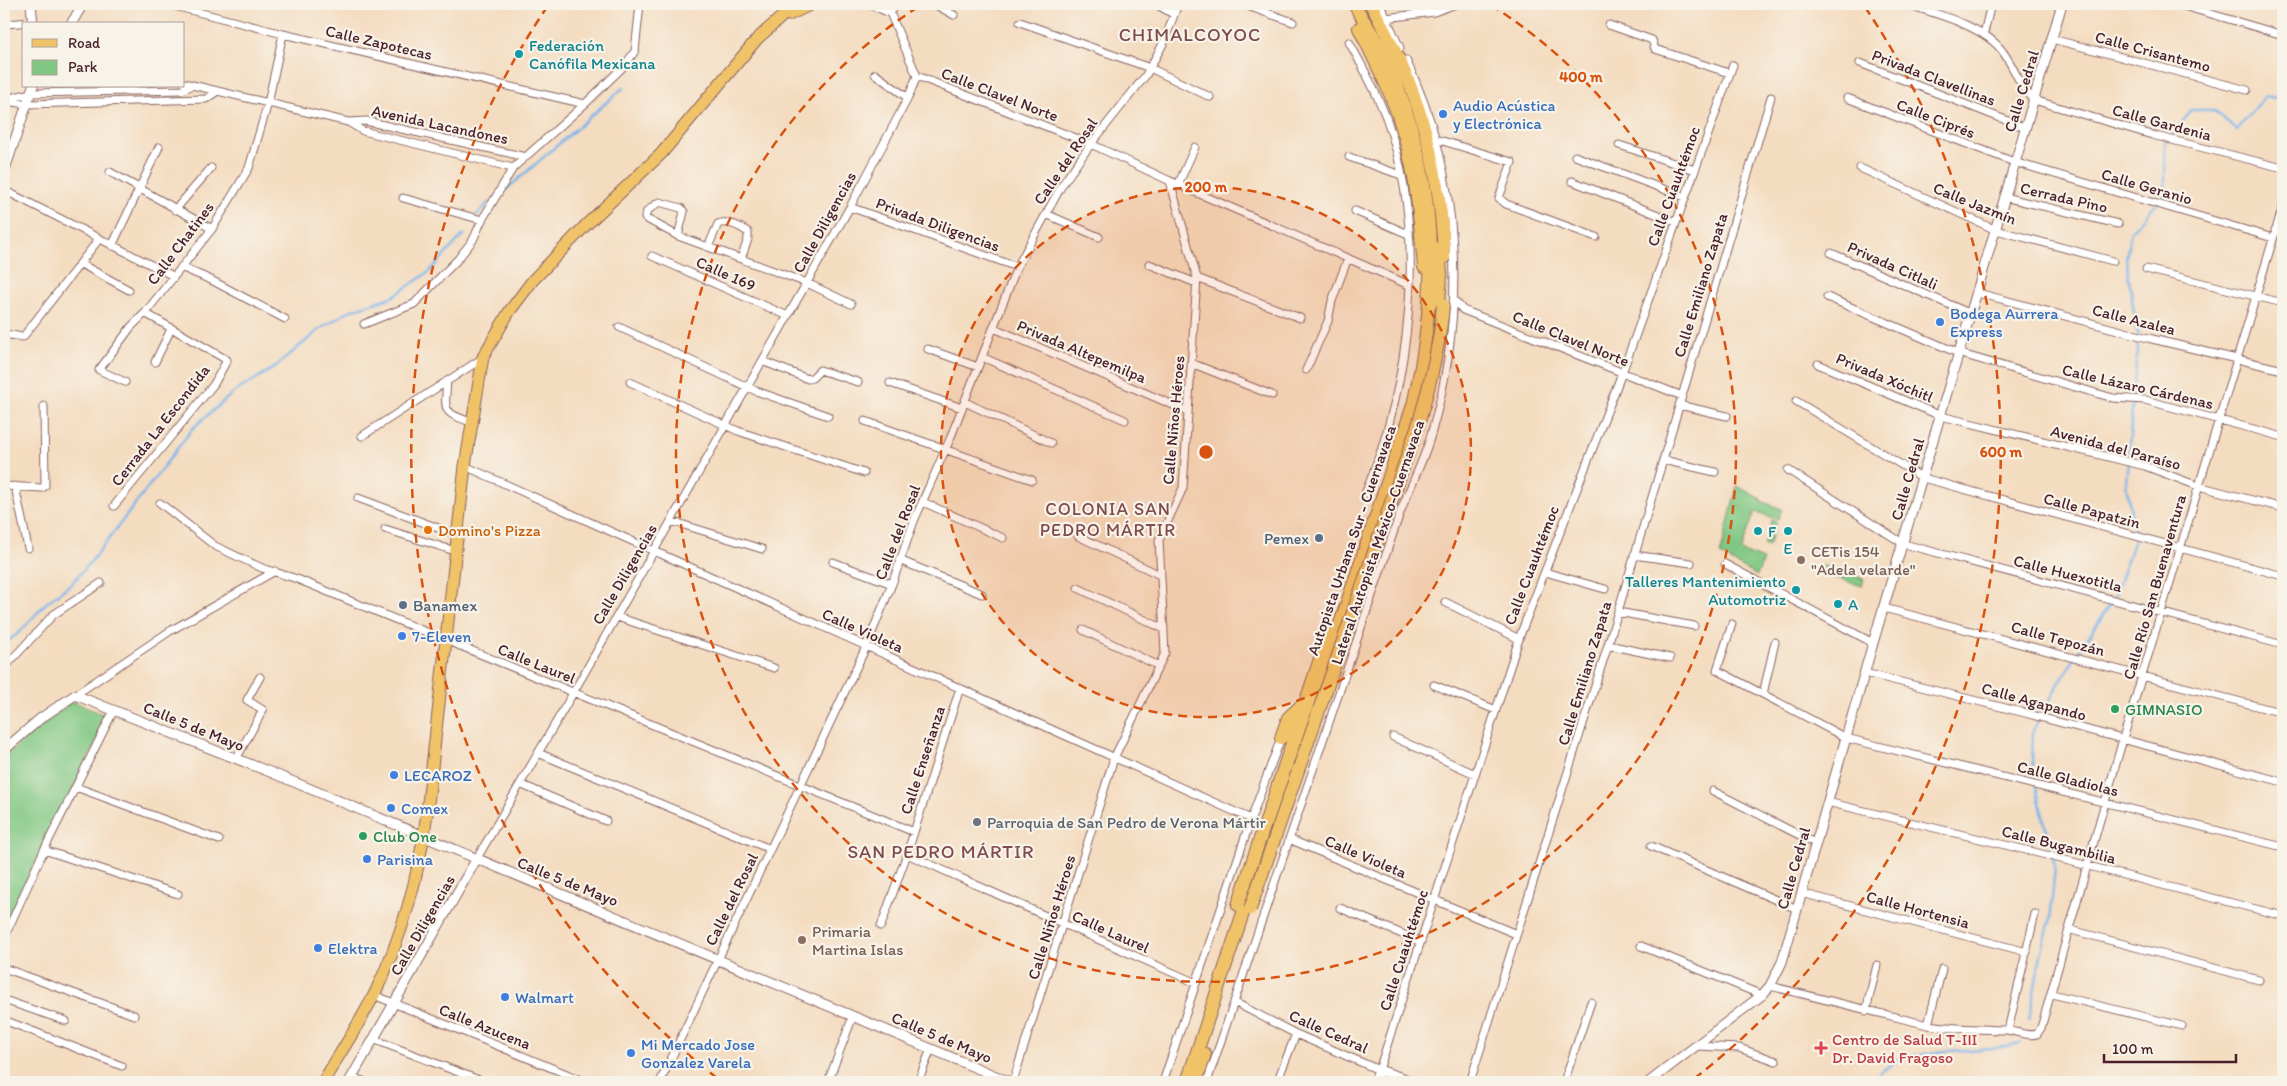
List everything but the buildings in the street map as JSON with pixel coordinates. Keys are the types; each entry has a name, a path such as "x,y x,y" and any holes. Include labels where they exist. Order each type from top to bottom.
{"highway":[{"path":"1179,1082 1304,703 1403,422 1423,331 1425,276 1417,196 1405,138 1382,74 1347,4"},
{"name":"Autopista Urbana Sur - Cuernavaca","path":"1187,1082 1399,452 1424,360 1430,314 1432,258 1429,211 1422,164 1407,110 1387,61 1354,4"},
{"path":"1195,1082 1339,638 1368,566 1394,510 1432,367 1441,274 1427,159 1413,110 1364,4"},
{"name":"Autopista Urbana Sur - Cuernavaca","path":"1195,1082 1247,917 1419,422 1432,378 1441,329 1445,277 1443,232 1438,190 1429,148 1412,90 1371,4"},
{"path":"1281,738 1288,718 1304,703"}],"main road":[{"path":"323,1082 374,995 405,920 419,869 465,466 483,358 509,312 533,280 580,231 661,154 757,39 796,4"},
{"path":"781,19 812,4"}],"street":[{"path":"31,4 33,22"},
{"path":"72,22 83,4"},
{"name":"Calle Zapotecas","path":"167,4 283,34 585,104"},
{"path":"364,324 414,304 458,259 473,240 482,220 513,168 585,104 625,65 635,51 640,4"},
{"path":"869,4 890,13 897,4"},
{"path":"934,4 954,15"},
{"path":"1156,4 1173,14"},
{"name":"Calle del Rosal","path":"660,1082 866,647 1017,267 1046,214 1091,144 1150,68 1164,42 1178,4"},
{"path":"1242,4 1293,22"},
{"name":"Lateral Autopista México-Cuernavaca","path":"1207,1082 1289,839 1394,510 1432,433 1446,371 1454,300 1448,195 1436,138 1419,87 1380,4"},
{"path":"1386,18 1434,12 1456,4"},
{"path":"1906,4 1920,6 1984,33 2002,50 2022,88 2034,100"},
{"path":"1984,33 1991,4"},
{"name":"Calle Cedral","path":"1649,1082 1762,995 1770,986 1782,962 1873,643 1904,544 1958,353 1978,293 2014,162 2026,128 2062,4"},
{"path":"2177,4 2283,35"},
{"name":"Calle Clavel Norte","path":"890,13 917,76 1091,144 1178,185 1409,285"},
{"path":"1020,22 1150,68 1210,97"},
{"path":"4,24 22,23"},
{"path":"1609,25 1652,40 1655,49 1730,73"},
{"name":"Calle Chatines","path":"125,382 98,370 131,327 145,313 212,230 249,168 268,103 283,34"},
{"name":"Calle Crisantemo","path":"2052,39 2248,90"},
{"path":"1349,42 1375,92 1387,122 1401,175 1408,234 1409,285 1405,348 1397,390 1379,459 1365,494"},
{"name":"Privada Clavellinas","path":"1860,63 2026,128"},
{"name":"Calle Cuauhtémoc","path":"1376,1082 1519,639 1622,374 1733,65"},
{"path":"875,74 908,98"},
{"name":"Calle Diligencias","path":"351,1080 850,207 908,98 917,76"},
{"name":"Avenida Lacandones","path":"187,84 348,122 366,121 526,156"},
{"path":"4,100 32,89 182,90 184,88"},
{"path":"4,172 32,89"},
{"path":"4,100 28,104 206,99 216,92"},
{"name":"Calle Emiliano Zapata","path":"1470,1082 1608,645 1771,97"},
{"name":"Calle Ciprés","path":"1847,98 2014,162"},
{"name":"Calle Gardenia","path":"2034,100 2152,135 2283,168"},
{"name":"Avenida Lacandones","path":"348,122 363,131 513,168"},
{"path":"392,138 394,127"},
{"path":"435,149 438,137"},
{"path":"1436,138 1512,162 1499,198 1506,204 1596,237"},
{"path":"471,158 474,145"},
{"path":"1619,145 1694,170"},
{"path":"112,246 159,147"},
{"path":"1178,185 1194,147"},
{"path":"1349,156 1401,175"},
{"path":"1575,156 1685,197"},
{"name":"Calle Geranio","path":"2014,162 2175,209 2274,234 2283,233"},
{"path":"175,210 211,168"},
{"name":"Calle Jazmín","path":"1860,168 1996,230 2112,261"},
{"path":"110,172 212,230"},
{"name":"Calle Niños Héroes","path":"1012,1082 1064,925 1114,758 1165,653 1159,540 1183,488 1197,281 1170,181"},
{"path":"1572,181 1676,222"},
{"path":"4,190 173,276"},
{"name":"Cerrada Pino","path":"2004,197 2118,224"},
{"path":"403,198 482,220"},
{"path":"678,236 684,212 681,208 659,202 647,211 645,218 678,236 806,283 851,304"},
{"name":"Calle Río San Buenaventura","path":"2008,1030 2030,1035 2037,1034 2041,1028 2071,930 2123,739 2283,206"},
{"name":"Privada Diligencias","path":"850,207 1017,267"},
{"path":"1354,211 1408,234"},
{"path":"1046,214 1099,237"},
{"path":"708,247 718,224 724,222 740,227 748,232 748,239 741,259"},
{"path":"4,334 23,337 99,239"},
{"name":"Privada Citlali","path":"1831,253 1971,314"},
{"name":"Calle 169","path":"652,256 788,316"},
{"path":"1306,370 1328,321 1332,301 1348,258"},
{"path":"81,264 129,290"},
{"path":"1149,264 1300,318"},
{"path":"181,267 211,280 285,319"},
{"path":"2146,269 2283,303"},
{"name":"Calle Azalea","path":"1978,293 2148,338 2283,370"},
{"name":"Calle Lázaro Cárdenas","path":"1827,298 1958,353 2113,398 2145,400 2283,437"},
{"name":"Calle Clavel Norte","path":"1454,300 1463,310 1682,396"},
{"path":"145,313 171,329 155,362"},
{"path":"619,327 756,391 828,416"},
{"name":"Privada Altepemilpa","path":"994,328 1187,411"},
{"name":"Cerrada La Escondida","path":"114,506 214,384 227,360 171,329"},
{"path":"928,349 978,367"},
{"path":"982,357 1125,420"},
{"path":"362,436 483,358"},
{"path":"762,361 808,379 812,378 820,370 858,382"},
{"path":"1191,363 1272,395"},
{"name":"Privada Xóchitl","path":"1818,364 1941,416"},
{"path":"447,381 446,406 448,412 452,416 471,422"},
{"path":"630,382 726,426 864,473"},
{"path":"890,382 963,405 1051,443"},
{"name":"Calle Papatzin","path":"1796,402 1923,478 2283,576"},
{"path":"1679,405 1727,416"},
{"path":"4,486 42,488 45,486 44,406"},
{"name":"Avenida del Paraíso","path":"1941,416 2144,466 2198,486 2283,508"},
{"path":"865,421 1032,480"},
{"path":"1663,460 1715,472"},
{"name":"Calle Violeta","path":"465,466 1251,819"},
{"name":"Calle Huexotitla","path":"1788,470 1904,544 2283,645"},
{"path":"15,486 28,548"},
{"path":"358,498 457,535"},
{"name":"Calle Laurel","path":"160,502 215,546 234,557 297,578 914,832"},
{"path":"923,502 1003,538"},
{"path":"671,521 762,549"},
{"path":"385,529 455,551"},
{"path":"1078,536 1160,575"},
{"path":"1634,555 1691,563"},
{"path":"899,560 982,594"},
{"path":"832,562 892,584"},
{"path":"1725,564 1873,643"},
{"path":"4,750 42,718 170,631 275,572"},
{"path":"1544,572 1605,589"},
{"path":"4,668 53,615 101,583"},
{"path":"1078,588 1164,629"},
{"path":"1445,602 1519,639"},
{"name":"Calle Tepozán","path":"1884,608 2283,713"},
{"path":"1618,612 1694,626"},
{"path":"616,617 774,668"},
{"name":"Calle Gladiolas","path":"1732,624 1717,670 1846,738 2283,847"},
{"path":"1082,630 1159,666"},
{"path":"1762,694 1775,642"},
{"path":"1608,645 1670,658"},
{"name":"Calle Agapando","path":"1865,673 2060,722 2283,782"},
{"path":"236,759 263,710 247,700 260,677"},
{"path":"1434,685 1496,710"},
{"name":"Calle Enseñanza","path":"881,926 907,854 960,688"},
{"name":"Calle 5 de Mayo","path":"75,695 236,759 476,860 718,958 1012,1082"},
{"path":"4,938 44,850 114,710"},
{"path":"1393,737 1476,774"},
{"path":"1163,1082 1251,819 1281,738"},
{"path":"538,753 770,849"},
{"path":"520,784 606,821"},
{"path":"76,787 219,840"},
{"path":"1713,791 1815,843"},
{"name":"Calle Bugambilia","path":"1827,802 2044,854 2283,916"},
{"name":"Calle Violeta","path":"1289,839 1516,934"},
{"path":"1651,846 1797,909"},
{"path":"44,850 178,894"},
{"name":"Calle Laurel","path":"907,854 1196,983"},
{"name":"Calle Hortensia","path":"1801,893 2027,952"},
{"path":"1340,908 1421,942"},
{"path":"1770,986 1928,1025 1954,1029 2008,1030 2035,914"},
{"path":"2071,930 2259,980"},
{"path":"1641,946 1762,995"},
{"path":"1866,1011 1877,965"},
{"path":"4,968 134,1015"},
{"path":"1928,1025 1942,969"},
{"path":"2052,994 2182,1026"},
{"name":"Calle Azucena","path":"374,995 586,1082"},
{"path":"4,1000 66,1020"},
{"name":"Calle Cedral","path":"1234,1002 1296,1034 1380,1070 1414,1082"},
{"path":"1564,1082 1591,1002"},
{"path":"828,1082 853,1016"},
{"path":"4,1020 122,1066"},
{"path":"1277,1082 1296,1034"},
{"path":"374,1039 484,1082"},
{"path":"1698,1046 1739,1048 1776,1061"},
{"path":"918,1082 931,1049"},
{"path":"351,1080 365,1082"}],"green space":[{"path":"1737,486 1761,499 1761,501 1782,509 1778,520 1757,512 1754,514 1741,551 1763,560 1757,576 1720,555"},
{"path":"1772,520 1776,522 1768,547 1764,545"},
{"path":"1823,566 1864,579 1862,586 1820,573"},
{"path":"72,701 109,717 4,924 4,757"}],"waterway":[{"path":"507,189 623,88"},
{"path":"2029,1020 2041,954 2050,921 2055,866 2032,770 2033,730 2062,678 2114,598 2135,537 2126,483 2138,339 2126,259 2131,231 2165,194 2165,143 2192,110 2214,110 2237,130 2265,96 2283,99"},
{"path":"476,216 489,202"},
{"path":"4,644 20,632 45,604 72,583 94,558 193,428 233,393 275,367 320,329 349,311 392,297 429,272 464,234"},
{"path":"1867,1082 1900,1058 1945,1051 1992,1049 2020,1043"}],"place":[{"name":"Federación Canófila Mexicana","path":"519,54"},
{"name":"Audio Acústica y Electrónica","path":"1443,114"},
{"name":"Bodega Aurrera Express","path":"1940,322"},
{"name":"Domino's Pizza","path":"428,530"},
{"name":"F","path":"1758,531"},
{"name":"E","path":"1788,531"},
{"name":"Pemex","path":"1319,538"},
{"name":"CETis 154 \"Adela velarde\"","path":"1801,560"},
{"name":"Talleres Mantenimiento Automotriz","path":"1796,590"},
{"name":"A","path":"1838,604"},
{"name":"Banamex","path":"403,605"},
{"name":"7-Eleven","path":"402,636"},
{"name":"GIMNASIO","path":"2115,709"},
{"name":"LECAROZ","path":"394,775"},
{"name":"Comex","path":"391,808"},
{"name":"Parroquia de San Pedro de Verona Mártir","path":"977,822"},
{"name":"Club One","path":"363,836"},
{"name":"Parisina","path":"367,859"},
{"name":"Primaria Martina Islas","path":"802,940"},
{"name":"Elektra","path":"318,948"},
{"name":"Walmart","path":"505,997"},
{"name":"Centro de Salud T-III Dr. David Fragoso","path":"1821,1048"},
{"name":"Mi Mercado Jose Gonzalez Varela","path":"631,1053"}],"district":[{"name":"CHIMALCOYOC","path":"1190,34"},
{"name":"COLONIA SAN PEDRO MÁRTIR","path":"1108,519"},
{"name":"SAN PEDRO MÁRTIR","path":"941,851"}]}
